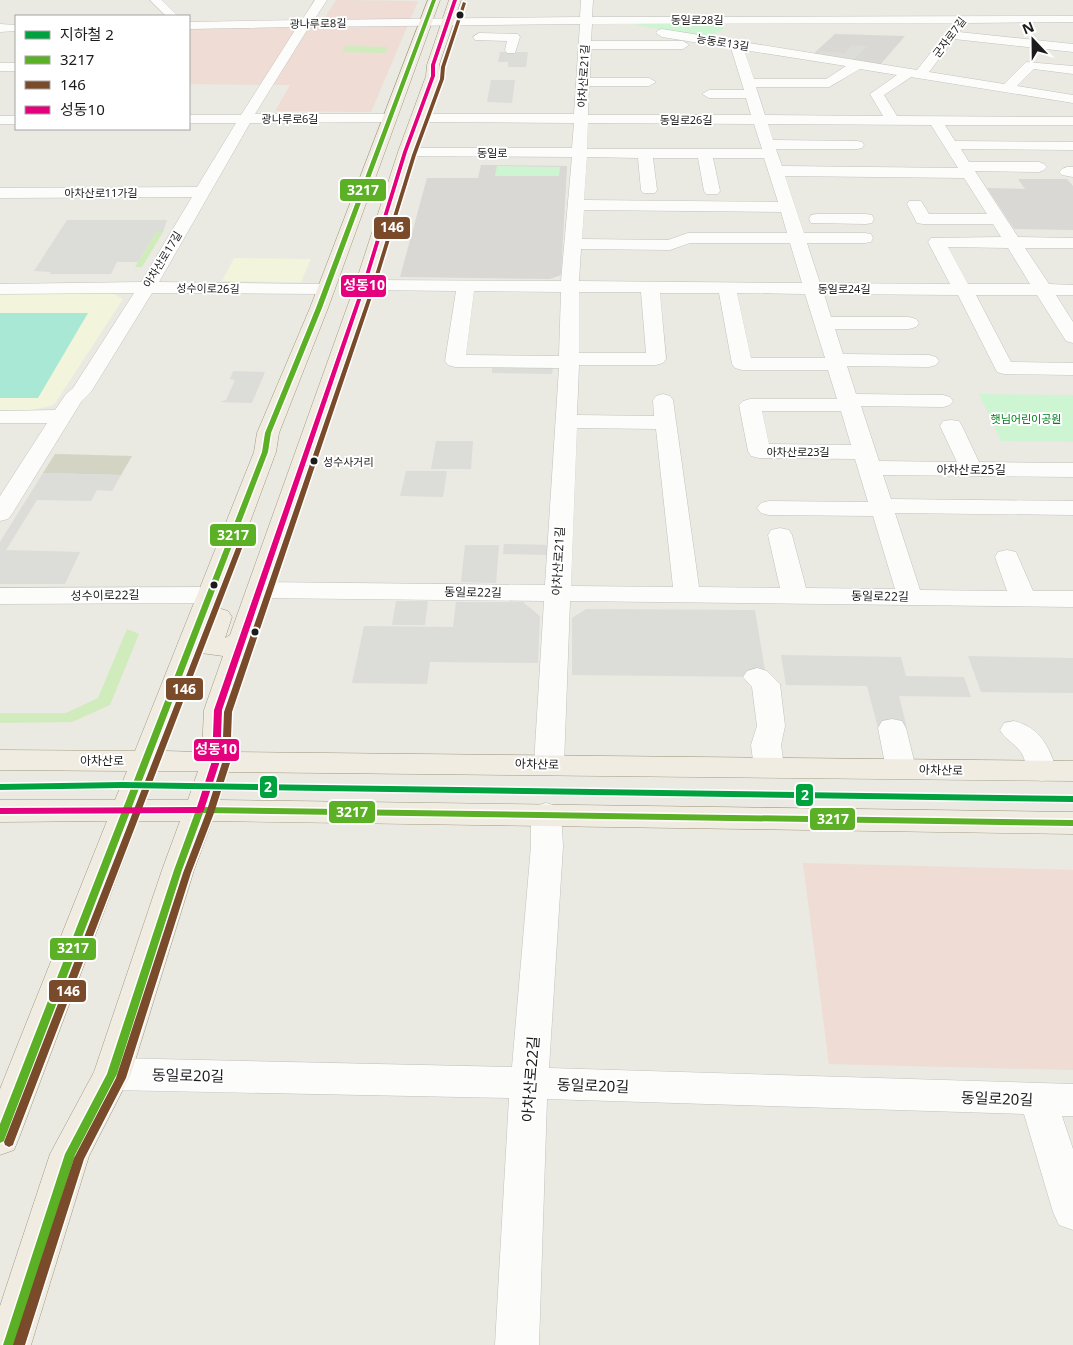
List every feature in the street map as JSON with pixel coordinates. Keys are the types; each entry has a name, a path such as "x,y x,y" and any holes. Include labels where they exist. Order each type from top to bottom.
{"main road":[{"path":"0,1138 10,1083 126,810 208,602 265,452 268,433 322,298 434,0"},
{"path":"9,1345 70,1154 112,1074 178,870 200,810 216,761 218,710 364,285 405,152 433,76 433,65 454,2"},
{"path":"423,27 436,30 435,34 442,37"},
{"path":"391,118 408,114 419,114"},
{"path":"322,298 329,304 340,305 333,326 346,336"},
{"path":"208,602 219,617 209,647 224,648 242,640"},
{"name":"아차산로","path":"0,760 549,764 1073,771"},
{"path":"0,811 200,810 1073,823"}],"street":[{"path":"156,0 171,15"},
{"name":"아차산로17길","path":"0,514 61,416 73,398 81,392 136,305 145,287 248,118 267,82 304,23 321,0"},
{"path":"454,2 480,4"},
{"path":"837,6 844,19"},
{"path":"937,6 946,18"},
{"name":"군자로7길","path":"892,120 877,94 916,73 950,36 972,6"},
{"name":"동일로28길","path":"448,21 587,8 715,19 1069,19"},
{"name":"능동로13길","path":"587,8 682,36 1073,99"},
{"name":"아차산로21길","path":"549,764 570,287 580,153 587,8"},
{"path":"703,8 713,8 715,19"},
{"path":"817,19 824,32"},
{"path":"869,19 878,30"},
{"name":"동일로28길","path":"1044,41 1069,19"},
{"name":"광나루로8길","path":"190,25 304,23 423,27 448,21"},
{"path":"0,28 15,28"},
{"path":"1022,34 1073,48"},
{"path":"585,45 684,45 682,36"},
{"path":"950,36 1044,41"},
{"path":"442,37 514,37 511,50"},
{"path":"781,52 795,42"},
{"path":"736,44 910,597"},
{"path":"742,64 759,64"},
{"path":"707,87 830,83 859,64"},
{"path":"1008,88 1030,65 1073,70"},
{"path":"0,67 15,67"},
{"path":"954,120 946,99 962,81"},
{"path":"583,82 649,82"},
{"path":"1021,120 1009,105 1026,91"},
{"path":"419,114 581,126"},
{"name":"광나루로6길","path":"190,119 391,118"},
{"name":"동일로26길","path":"581,126 700,132 698,119 1073,121"},
{"path":"0,120 15,120"},
{"path":"875,120 883,135"},
{"path":"935,120 1073,337"},
{"path":"490,129 581,126"},
{"path":"771,156 857,144"},
{"path":"951,145 1073,146"},
{"name":"동일로","path":"405,152 580,153"},
{"path":"580,153 771,156 966,170 1039,167"},
{"path":"645,153 649,190"},
{"path":"705,154 712,191"},
{"path":"577,197 667,190"},
{"path":"694,191 729,191"},
{"name":"아차산로11가길","path":"0,193 202,192"},
{"path":"577,197 785,202 866,219"},
{"path":"915,204 923,218 998,219"},
{"path":"573,244 670,245 688,238 865,238"},
{"path":"1073,242 937,242 1004,368 1073,369"},
{"path":"728,282 742,364 929,361"},
{"name":"동일로24길","path":"364,285 650,287 728,282 812,288 1073,290"},
{"path":"466,286 455,360 656,359 650,287"},
{"name":"성수이로26길","path":"0,289 145,287 322,298"},
{"path":"824,323 909,323"},
{"path":"663,400 686,594"},
{"path":"849,403 943,401"},
{"name":"아차산로23길","path":"849,403 750,405 759,451 867,460"},
{"path":"0,417 61,416"},
{"path":"565,421 665,423"},
{"path":"951,426 971,469"},
{"name":"아차산로25길","path":"867,460 971,469 1073,470"},
{"path":"769,508 1073,508"},
{"path":"780,535 795,596"},
{"path":"1007,557 1024,598"},
{"name":"동일로22길","path":"259,590 1073,599"},
{"name":"성수이로22길","path":"0,596 208,602"},
{"path":"757,677 766,684 767,692 771,726 766,745 768,767"},
{"path":"892,728 900,769"},
{"path":"1014,730 1035,748 1042,771"},
{"name":"아차산로22길","path":"517,1345 529,1083 547,846 546,814"},
{"name":"동일로20길","path":"112,1074 529,1083 1056,1099"},
{"path":"1056,1099 1073,1212"}],"shaded area":[{"path":"336,0 418,1 371,112 275,111 290,85 190,84 190,29 320,26"},
{"path":"835,34 905,36 880,65 812,55"},
{"path":"852,45 868,46 853,60 816,55 819,51 845,53"},
{"path":"500,52 528,52 526,67 508,67 508,62 498,62"},
{"path":"491,80 515,80 512,103 487,102"},
{"path":"481,165 567,166 561,275 550,279 400,277 427,178 478,178"},
{"path":"1018,179 1067,179 1073,186 1073,230 1014,229 987,188 1025,189"},
{"path":"67,220 167,220 163,232 156,232 138,262 117,262 111,274 50,274 51,272 34,271"},
{"path":"234,258 311,259 301,282 222,281"},
{"path":"112,293 123,299 54,405 32,410 0,410 0,294"},
{"path":"492,367 553,368 552,374 492,373"},
{"path":"233,371 265,372 252,403 220,402 226,400 235,380 230,379"},
{"path":"436,441 473,441 471,469 431,469"},
{"path":"55,454 132,456 121,475 43,473"},
{"path":"406,471 447,471 443,497 400,496"},
{"path":"43,473 121,475 112,491 97,490 91,501 37,500 6,550 80,552 65,584 0,584 0,542"},
{"path":"504,544 550,545 550,555 503,554"},
{"path":"465,545 499,545 496,583 461,582"},
{"path":"396,601 428,601 425,625 392,625"},
{"path":"456,602 523,602 540,616 538,663 430,662 427,684 352,683 364,626 453,627"},
{"path":"586,609 755,610 766,677 572,675 572,618"},
{"path":"781,655 901,657 906,676 964,677 971,697 899,696 907,728 878,728 867,686 786,685"},
{"path":"968,656 1073,658 1073,693 981,692"},
{"path":"803,863 1073,870 1073,1070 829,1064"}],"green space":[{"path":"721,21 724,29 708,37 625,23"},
{"path":"346,46 388,47 385,53 342,52"},
{"path":"497,166 560,167 559,176 495,176"},
{"path":"156,232 163,232 142,267 135,267"},
{"path":"0,313 88,313 38,398 0,398"},
{"name":"햇님어린이공원","path":"979,394 1073,395 1073,442 1001,441"},
{"path":"127,629 139,634 110,705 72,722 0,723 0,713 66,713 98,698"}],"metro line":[{"name":"2","path":"0,787 122,785 1073,799"}],"transit line":[{"name":"3217","path":"0,1138 265,452 268,433 319,308 434,0"},
{"name":"성동10","path":"0,811 200,810 216,761 218,710 364,285 405,152 433,76 433,65 455,0"},
{"name":"146","path":"19,1345 79,1158 121,1078 187,873 210,813 226,763 228,712 373,288 414,155 442,79 443,67 464,3"},
{"name":"146","path":"9,1142 243,538"},
{"name":"3217","path":"9,1345 70,1154 112,1074 178,870 200,810 1073,823"}],"place":[{"name":"성수사거리","path":"314,461"}]}
